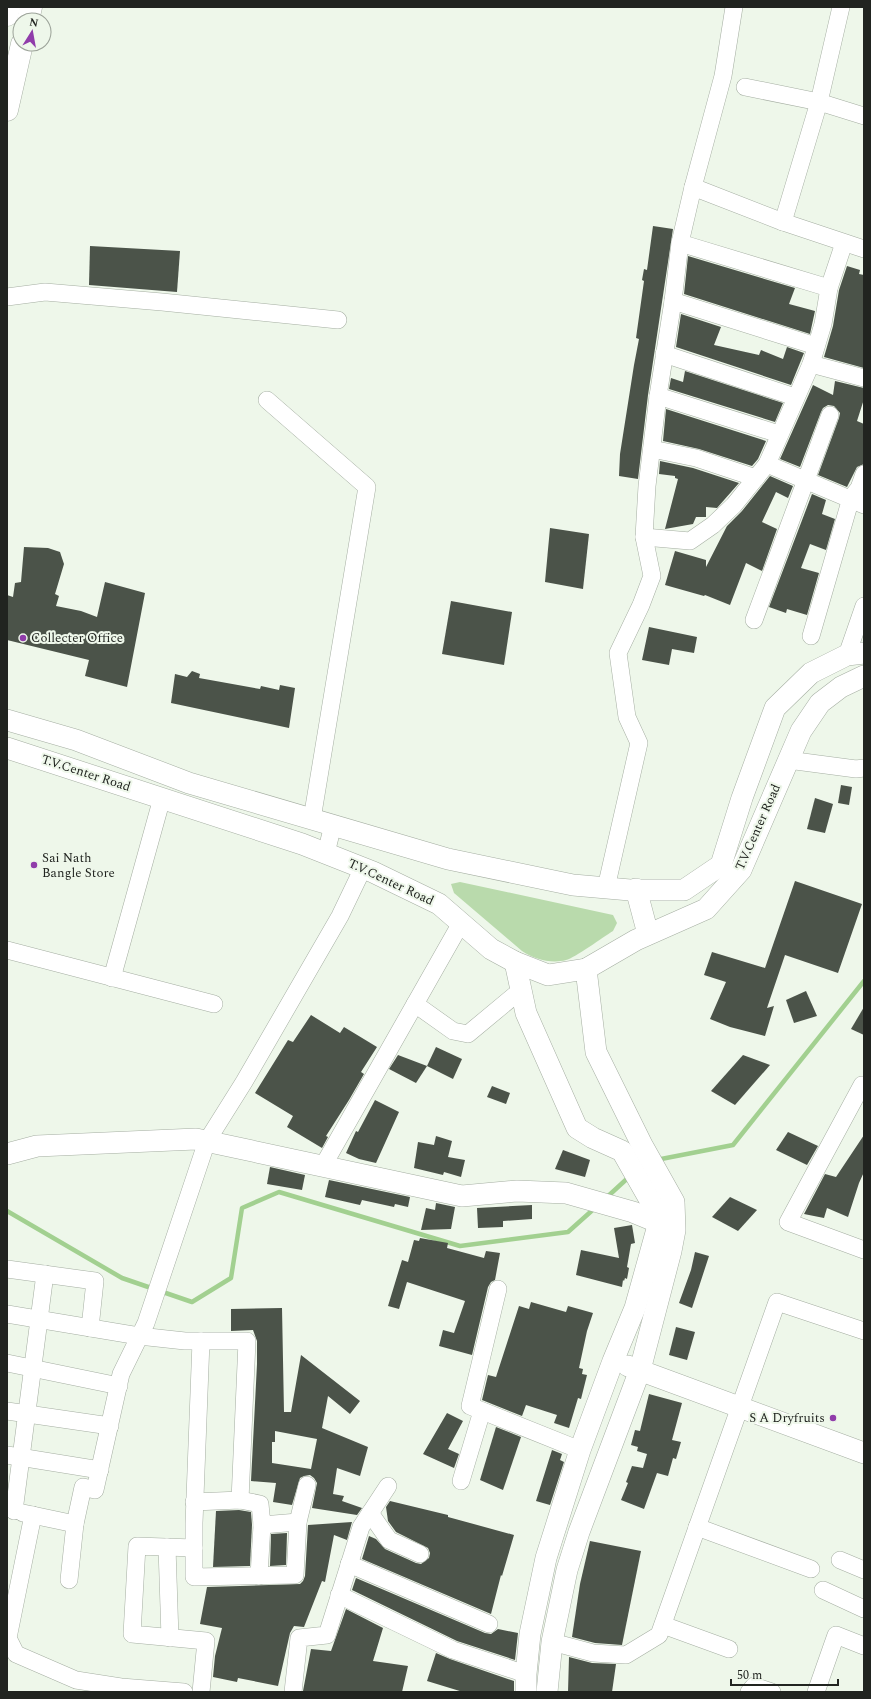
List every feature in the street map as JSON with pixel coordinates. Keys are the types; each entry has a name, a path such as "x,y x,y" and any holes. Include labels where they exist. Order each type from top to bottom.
{"main road":[{"path":"7,15 9,7"},
{"path":"7,110 20,52"}],"street":[{"path":"606,888 639,743 627,717 618,653 641,605 652,576 644,537 647,486 664,354 673,301 680,243 693,187 723,76 734,7"},
{"path":"782,222 819,102 841,7"},
{"path":"745,87 819,102 864,116"},
{"path":"693,187 782,222 864,249"},
{"path":"680,243 828,288"},
{"path":"644,537 690,541 713,525 734,505 767,464 811,364 823,324 828,288 844,243"},
{"path":"7,296 45,292 338,320"},
{"path":"673,301 816,346"},
{"path":"664,354 795,398"},
{"path":"811,364 864,378"},
{"path":"658,396 779,434"},
{"path":"267,400 367,486 312,819"},
{"path":"754,620 830,415"},
{"path":"652,449 696,458 756,478"},
{"path":"767,464 857,501"},
{"path":"811,636 857,501 859,488 864,474"},
{"path":"855,654 864,606"},
{"name":"T.V.Center Road","path":"7,720 76,740 189,783 448,859 573,885 636,890 684,890 721,865 742,798 775,708 811,673 855,654"},
{"name":"T.V.Center Road","path":"7,748 302,844 363,868 438,904 491,949 514,962 548,975 586,969 601,959 648,934 706,909 741,870 801,731 820,703 841,687 864,676"},
{"path":"109,781 118,756"},
{"path":"788,760 856,769 864,768"},
{"path":"112,978 162,798"},
{"path":"326,853 333,825"},
{"path":"69,1580 76,1524 83,1486 95,1490 121,1374 143,1330 207,1141 244,1082 340,916 363,868"},
{"path":"636,890 648,934"},
{"path":"323,1166 461,923"},
{"path":"7,950 214,1004"},
{"path":"514,962 526,1013 577,1128 593,1138 622,1151 666,1216"},
{"path":"547,1692 552,1642 568,1570 579,1532 640,1370 671,1251 666,1216 642,1145 596,1052 586,969"},
{"path":"415,1004 453,1031 468,1034 521,990"},
{"path":"864,1085 862,1085 788,1222 864,1250"},
{"path":"7,1154 36,1146 196,1139 462,1196 517,1192 566,1193 632,1212 666,1216"},
{"path":"339,1595 453,1650 526,1683 530,1634 546,1558 580,1450 613,1361 635,1308 666,1216"},
{"path":"7,1269 95,1281 90,1328"},
{"path":"45,1274 27,1414 14,1456 10,1510 76,1524"},
{"path":"498,1288 470,1406 580,1450"},
{"path":"552,1642 593,1653 626,1655 659,1635 777,1302 864,1331"},
{"path":"7,1314 90,1328 143,1330 185,1341 247,1341 240,1500"},
{"path":"201,1341 194,1502 194,1577 295,1575 298,1522 308,1485"},
{"path":"613,1361 740,1406 864,1453"},
{"path":"7,1363 119,1386"},
{"path":"7,1411 110,1426"},
{"path":"461,1481 482,1411"},
{"path":"14,1456 100,1470"},
{"path":"293,1692 299,1638 327,1636 361,1527 388,1486"},
{"path":"194,1502 240,1500 260,1504 262,1525 259,1576"},
{"path":"370,1513 389,1540 420,1554"},
{"path":"33,1515 7,1639 16,1654 76,1680 121,1687 184,1692"},
{"path":"262,1525 298,1522"},
{"path":"697,1528 811,1569"},
{"path":"194,1548 137,1546 132,1634 206,1641 201,1692"},
{"path":"167,1547 170,1638"},
{"path":"840,1560 864,1570"},
{"path":"349,1564 489,1624"},
{"path":"823,1590 864,1609"},
{"path":"663,1625 729,1649"},
{"path":"816,1692 836,1635 864,1646"},
{"path":"749,1692 754,1686 772,1692"}],"green space":[{"path":"460,882 613,915 617,923 613,931 582,952 566,960 543,960 522,951 454,893 451,884"}],"building":[{"path":"653,226 673,229 648,395 638,479 619,476 620,454 639,339 636,338 644,281 642,280 644,269 647,270"},
{"path":"90,246 180,251 177,292 89,285"},
{"path":"688,256 795,288 789,304 815,311 810,334 684,294"},
{"path":"847,266 860,270 859,274 864,275 864,368 824,357 833,326 839,290"},
{"path":"681,314 721,327 714,345 759,355 761,350 783,359 787,347 804,353 791,385 676,347"},
{"path":"685,371 783,403 775,422 669,389 671,378 683,382"},
{"path":"835,381 864,388 864,399 857,421 864,424 864,464 857,467 847,487 818,475 839,418 840,413 834,406 828,405 823,408 800,467 780,459 813,385 833,395"},
{"path":"666,409 766,441 758,459 752,466 699,449 663,441"},
{"path":"660,461 693,468 739,483 717,508 706,507 706,517 696,517 693,524 665,529 678,479 675,478 675,476 659,474"},
{"path":"770,476 793,486 788,498 776,492 762,522 777,529 762,571 746,563 730,605 705,595 704,596 665,585 675,551 706,560 706,567 727,526 742,511"},
{"path":"812,494 826,500 822,514 835,519 826,550 810,544 801,568 819,573 807,615 787,609 786,613 769,607"},
{"path":"550,528 589,534 583,589 545,582"},
{"path":"24,547 48,548 60,552 64,564 55,594 59,596 56,606 81,611 97,617 105,582 145,593 127,687 85,676 89,660 7,640 7,595 13,597 15,583 21,582"},
{"path":"451,601 512,612 504,665 442,654"},
{"path":"649,627 697,637 694,653 672,649 669,665 642,660"},
{"path":"192,671 200,674 199,678 260,689 261,686 279,690 280,685 295,688 289,728 171,703 175,674 187,677"},
{"path":"841,785 852,787 849,805 838,803"},
{"path":"815,798 833,804 825,833 807,829"},
{"path":"795,881 862,904 838,973 785,955 767,1008 774,1006 765,1036 730,1027 710,1019 726,982 704,975 712,952 765,968"},
{"path":"806,991 817,1016 794,1023 786,1000"},
{"path":"864,1007 864,1035 851,1029"},
{"path":"311,1015 340,1033 344,1027 377,1047 361,1072 364,1074 326,1136 328,1137 322,1148 287,1127 293,1116 255,1093 288,1040 293,1042"},
{"path":"436,1047 462,1059 453,1079 427,1066"},
{"path":"398,1055 427,1066 416,1083 389,1069"},
{"path":"743,1055 770,1065 735,1105 711,1091"},
{"path":"492,1086 510,1093 506,1104 487,1097"},
{"path":"375,1100 399,1112 376,1163 359,1159 346,1153 356,1131 358,1132"},
{"path":"788,1132 818,1146 807,1165 776,1150"},
{"path":"864,1135 864,1172 848,1217 827,1208 824,1218 804,1214 825,1174 836,1177"},
{"path":"436,1136 452,1141 448,1157 465,1160 461,1177 444,1172 443,1175 414,1168 418,1142 434,1145"},
{"path":"563,1150 590,1160 585,1177 555,1169"},
{"path":"270,1167 305,1175 302,1190 267,1184"},
{"path":"329,1180 410,1197 408,1207 395,1204 394,1207 362,1200 360,1205 325,1197"},
{"path":"730,1197 757,1210 738,1231 712,1217"},
{"path":"436,1203 455,1207 451,1229 421,1230 426,1208 435,1210"},
{"path":"532,1205 532,1219 503,1221 503,1227 478,1228 477,1208"},
{"path":"632,1225 635,1243 631,1244 627,1267 629,1268 627,1279 625,1278 624,1281 623,1280 622,1287 576,1275 581,1250 619,1258 614,1228"},
{"path":"420,1238 448,1243 447,1248 484,1258 486,1251 500,1253 495,1280 491,1282 488,1287 472,1355 439,1346 443,1330 454,1333 465,1301 407,1282 399,1309 388,1306 402,1260 408,1262 414,1240 419,1241"},
{"path":"695,1252 709,1256 692,1308 679,1303 691,1270"},
{"path":"531,1302 566,1312 568,1306 593,1313 587,1331 579,1368 583,1369 582,1374 587,1375 581,1399 578,1398 569,1428 554,1423 557,1415 526,1405 522,1416 482,1400 488,1375 496,1377 519,1306 529,1309"},
{"path":"282,1308 284,1412 291,1412 301,1355 360,1401 350,1414 328,1396 322,1428 368,1447 360,1476 337,1468 333,1494 344,1496 342,1501 362,1508 357,1515 312,1508 317,1483 310,1475 300,1478 292,1505 273,1502 276,1483 251,1481 257,1341 253,1330 231,1331 231,1309","holes":["275,1431 317,1439 311,1469 272,1463 272,1442 275,1442"]},
{"path":"676,1327 695,1332 687,1360 669,1355"},
{"path":"649,1394 682,1403 672,1440 681,1442 676,1459 673,1458 668,1476 657,1473 644,1509 621,1500 628,1483 626,1482 632,1466 643,1468 647,1454 637,1451 638,1447 631,1445 635,1430 640,1431"},
{"path":"447,1413 463,1421 448,1449 459,1454 454,1468 423,1454"},
{"path":"496,1427 521,1437 503,1490 480,1480"},
{"path":"552,1450 562,1454 560,1460 564,1462 550,1505 536,1501"},
{"path":"390,1501 448,1515 448,1517 514,1535 502,1576 501,1575 491,1614 362,1559 369,1536 376,1539 385,1549 416,1563 421,1564 429,1558 430,1553 428,1548 396,1532 388,1521 386,1507"},
{"path":"239,1510 251,1512 252,1525 250,1566 213,1567 216,1511"},
{"path":"352,1522 347,1540 334,1535 325,1582 322,1581 304,1627 294,1626 290,1633 278,1686 238,1678 237,1682 213,1677 215,1656 222,1628 200,1624 207,1587 300,1584 305,1576 308,1525"},
{"path":"287,1533 286,1565 270,1566 271,1534"},
{"path":"590,1541 641,1551 622,1645 595,1643 572,1637 580,1584"},
{"path":"356,1578 485,1633 491,1634 498,1629 518,1633 515,1660 457,1641 352,1590"},
{"path":"346,1609 383,1628 373,1661 408,1666 402,1692 303,1691 311,1649 331,1651"},
{"path":"436,1653 514,1681 514,1692 463,1692 427,1681"},
{"path":"569,1657 592,1663 616,1664 612,1692 568,1692"}],"waterway":[{"path":"656,1160 733,1145 864,981"},
{"path":"606,1198 630,1176"},
{"path":"7,1211 122,1278 192,1302 231,1278 242,1208 279,1192 460,1246 568,1232 596,1207"}],"place":[{"name":"Collecter Office","path":"23,638"},
{"name":"Sai Nath Bangle Store","path":"34,865"},
{"name":"S A Dryfruits","path":"833,1418"}]}
